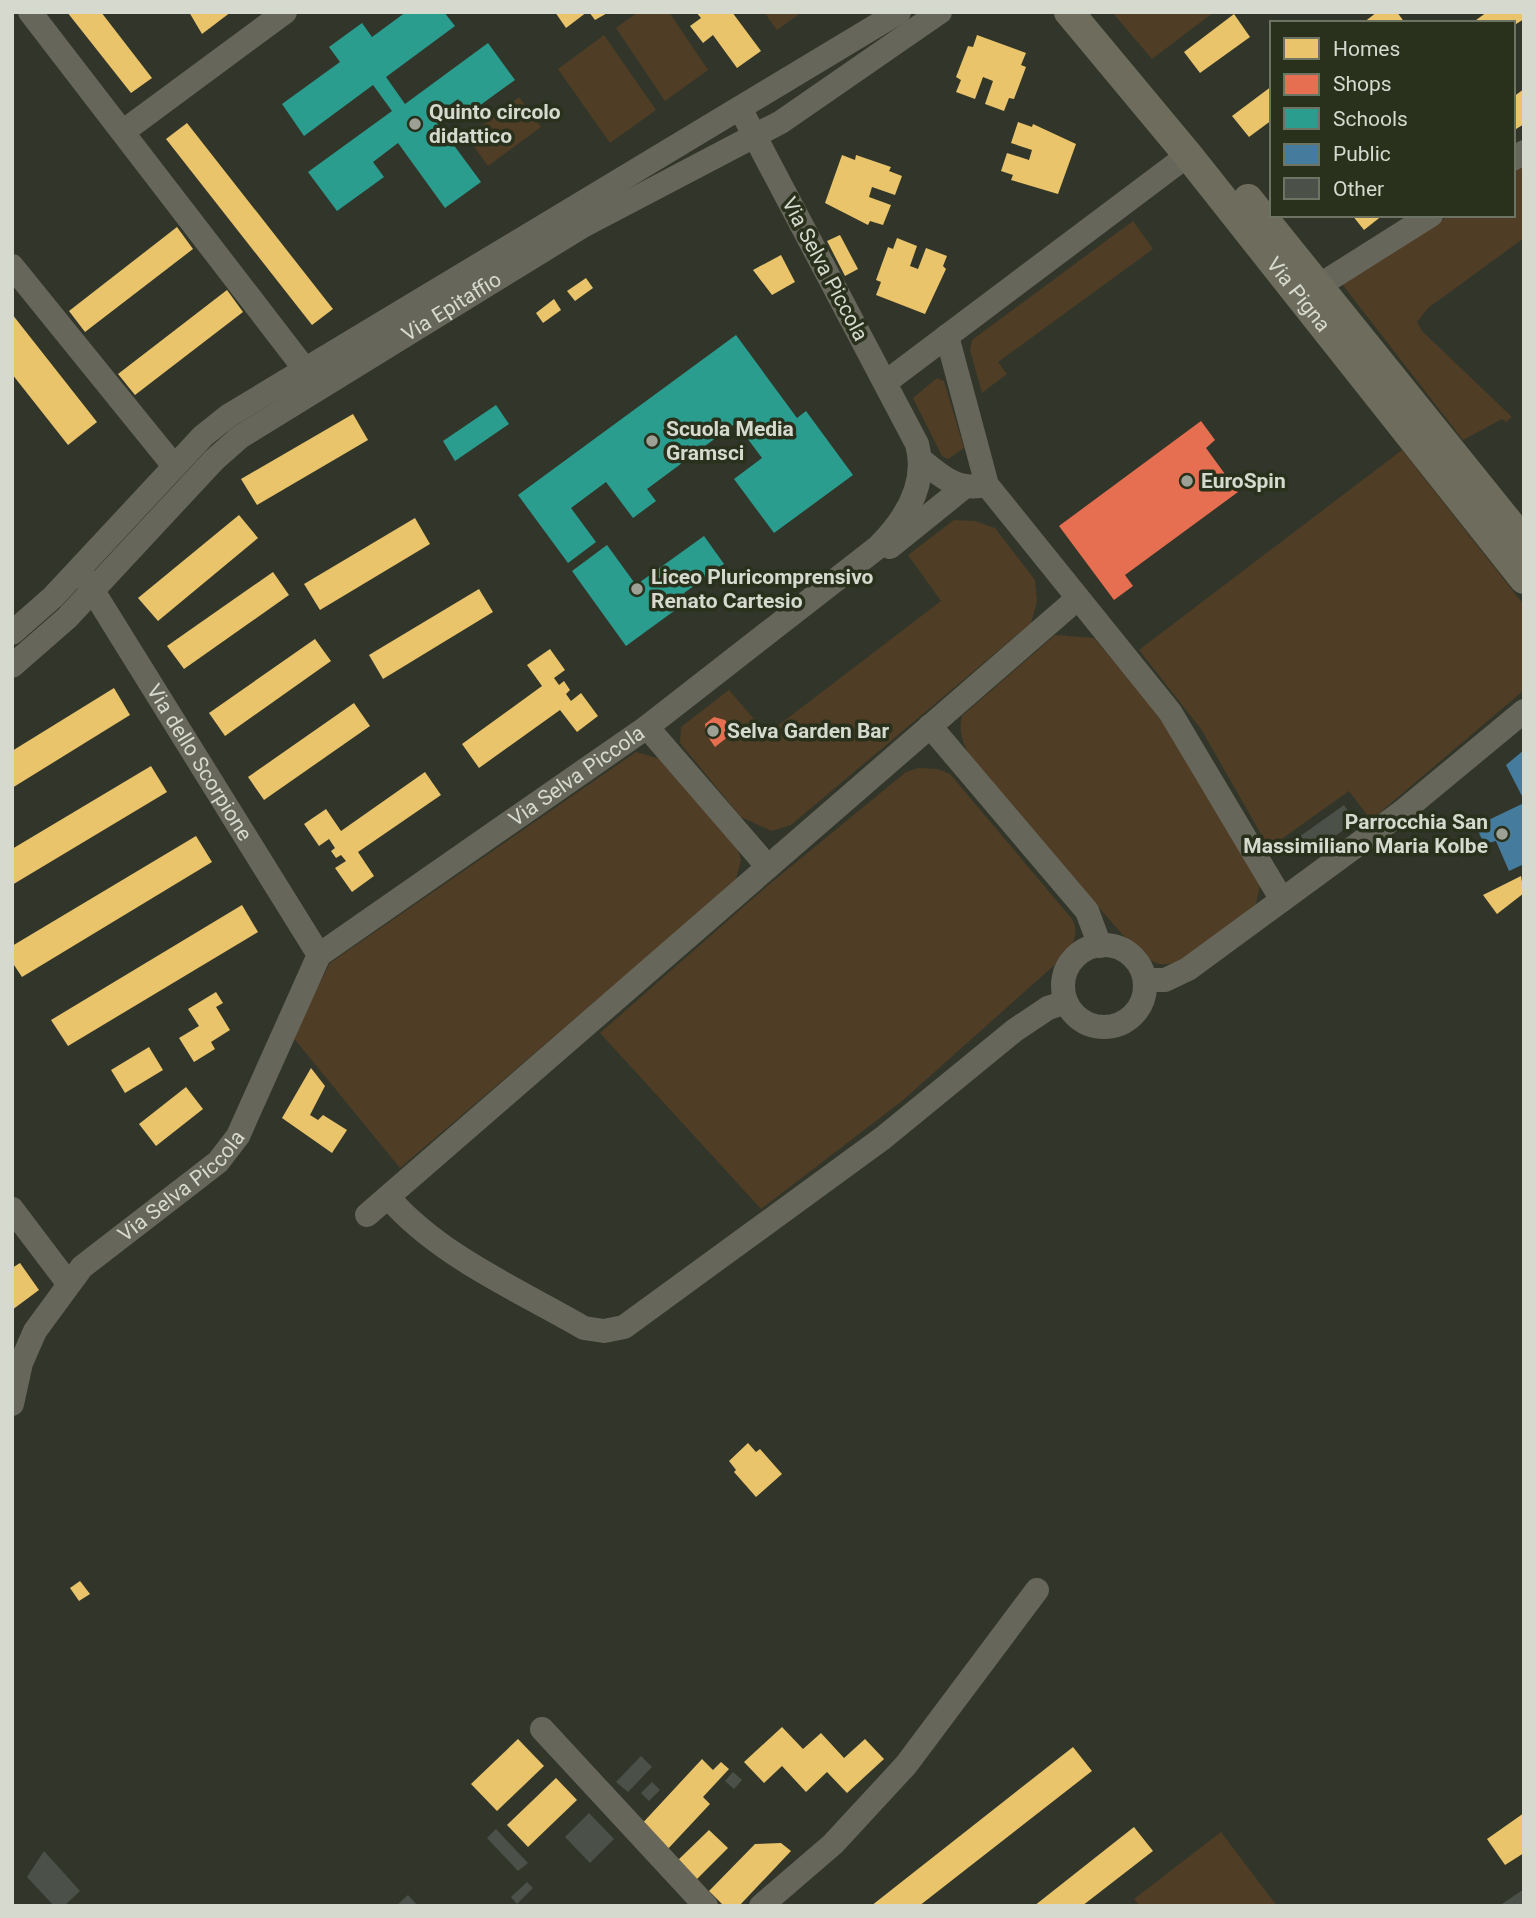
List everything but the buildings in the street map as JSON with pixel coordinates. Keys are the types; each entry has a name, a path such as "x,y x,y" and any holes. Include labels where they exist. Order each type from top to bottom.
{"main road":[{"name":"Via Pigna","path":"1069,12 1188,155 1524,579"},
{"path":"1092,12 1320,285 1524,542"}],"street":[{"path":"30,12 312,379"},
{"path":"124,131 285,12"},
{"name":"Via Epitaffio","path":"12,666 67,618 226,448 312,379 900,12"},
{"name":"Via Epitaffio","path":"12,633 80,569 214,426 312,379 580,227 755,137 824,95 940,12"},
{"name":"Via Selva Piccola","path":"12,1404 26,1350 43,1317 68,1283 100,1251 228,1150 247,1118 319,955 647,727 885,540 907,512 917,490 921,460 917,444 741,110"},
{"path":"886,382 1188,155"},
{"path":"1320,285 1428,217"},
{"path":"12,266 174,466"},
{"path":"947,336 975,487 1078,598 1181,728 1282,900"},
{"path":"921,460 947,481 975,487"},
{"path":"853,566 911,532 975,487"},
{"name":"Via dello Scorpione","path":"80,569 319,955"},
{"path":"367,1215 1078,598"},
{"path":"1145,980 1165,980 1188,970 1423,796 1524,711"},
{"path":"930,726 1087,911 1100,946"},
{"path":"647,727 768,867"},
{"path":"1100,946 1118,948 1130,955 1140,966 1145,980 1144,995 1138,1010 1116,1026 1100,1027 1083,1021 1066,1002 1065,978 1071,962 1086,950 1100,946"},
{"path":"388,1197 409,1221 443,1247 584,1328 604,1331 624,1327 883,1138 1015,1030 1048,1009 1066,1002"},
{"path":"12,1209 68,1283"},
{"path":"761,1906 834,1844 906,1765 1037,1590"},
{"path":"542,1729 706,1906"}],"shaded area":[{"path":"638,12 669,12 708,70 665,101 616,28"},
{"path":"764,12 802,12 777,30"},
{"path":"1112,12 1214,12 1152,59"},
{"path":"604,35 656,110 610,143 558,69"},
{"path":"519,97 541,127 488,166 467,137"},
{"path":"1524,165 1524,238 1428,308 1417,322 1422,331 1512,417 1506,422 1502,419 1463,440 1342,284 1447,217 1515,217 1515,171"},
{"path":"1133,221 1153,249 998,362 1007,374 982,393 970,350 972,340"},
{"path":"937,378 944,381 964,448 948,459 942,456 913,398"},
{"path":"1402,450 1524,605 1524,690 1371,820 1349,791 1269,848 1201,729 1139,650"},
{"path":"954,520 975,521 995,528 1035,580 1037,602 1031,623 791,825 772,831 741,817 680,743 681,727 729,690 767,734 941,601 908,555"},
{"path":"1055,635 1094,638 1161,717 1260,885 1256,904 1210,942 1171,964 1155,963 1129,942 974,765 965,747 961,735 962,716"},
{"path":"636,752 660,759 735,842 741,860 735,882 400,1168 292,1036 330,963"},
{"path":"918,768 938,769 950,774 1072,919 1075,928 1074,940 1068,953 902,1101 761,1209 600,1033 766,887 906,772"},
{"path":"1221,1832 1277,1906 1140,1906 1134,1899"}],"place":[{"name":"Quinto circolo didattico","path":"415,124"},
{"name":"Scuola Media Gramsci","path":"652,441"},
{"name":"EuroSpin","path":"1187,481"},
{"name":"Liceo Pluricomprensivo Renato Cartesio","path":"637,589"},
{"name":"Selva Garden Bar","path":"713,731"},
{"name":"Parrocchia San Massimiliano Maria Kolbe","path":"1502,834"}]}
